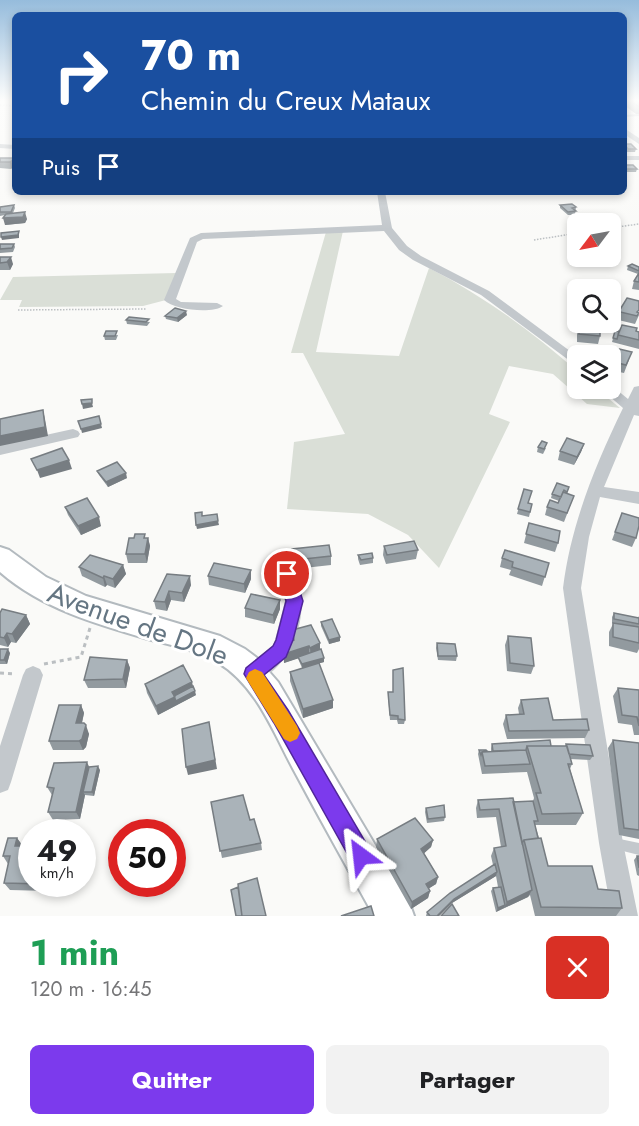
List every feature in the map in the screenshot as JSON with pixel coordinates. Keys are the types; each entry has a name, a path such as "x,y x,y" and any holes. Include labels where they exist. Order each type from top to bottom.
{"main road":[{"name":"Avenue de Dole","path":"0,557 25,578 52,594 104,614 207,644 236,658 253,674 281,717 395,916"}],"street":[{"path":"382,195 387,228 403,248 417,258 485,293 567,355"},
{"path":"217,306 178,305 171,300 193,240 201,236 387,228"},
{"path":"621,396 636,403 595,491 579,536 572,588 611,843 625,916"},
{"path":"0,450 73,434"},
{"path":"595,491 639,498"},
{"path":"253,674 280,651 285,640 294,601 287,574"},
{"path":"0,782 33,675"}],"lane":[{"path":"611,843 639,849"}],"path":[{"path":"621,226 639,224"},
{"path":"534,240 567,235"},
{"path":"18,310 146,309"},
{"path":"33,675 46,662 81,657 91,624"}],"shaded area":[{"path":"343,231 316,352 399,356 429,268 488,302 567,363 567,386 553,374 509,366 489,414 510,422 439,568 408,535 368,514 287,509 294,442 345,434 303,353 291,353 326,232"},
{"path":"176,273 166,300 143,306 19,307 22,300 0,300 13,277"},
{"path":"581,399 609,399 620,408 587,404"}],"building":[{"path":"627,144 631,144 636,149 628,149"},
{"path":"0,158 12,158 10,162 0,162"},
{"path":"627,165 633,165 637,169 627,169"},
{"path":"572,204 576,207 572,208 576,211 568,212 560,205"},
{"path":"14,205 11,212 0,212 0,207"},
{"path":"25,212 23,217 3,218 6,214"},
{"path":"19,231 18,235 1,237 1,233"},
{"path":"0,244 14,244 12,248 0,249"},
{"path":"0,257 11,257 7,262 0,263"},
{"path":"632,264 639,267 639,271 628,266"},
{"path":"627,298 639,301 637,316 621,312"},
{"path":"175,308 186,311 177,318 165,316"},
{"path":"129,317 149,319 146,322 126,320"},
{"path":"622,325 637,328 639,340 618,335 621,333"},
{"path":"106,331 117,331 115,336 104,336"},
{"path":"600,333 600,336 579,334"},
{"path":"614,333 618,333 617,339 613,338"},
{"path":"621,349 632,352 626,365 621,364"},
{"path":"92,399 92,403 82,404 81,400"},
{"path":"43,410 45,427 0,436 0,419"},
{"path":"99,416 101,424 81,429 78,421"},
{"path":"567,438 584,444 577,457 560,451"},
{"path":"542,441 547,443 544,449 538,447"},
{"path":"62,448 69,460 37,470 31,459"},
{"path":"117,462 126,473 106,482 97,471"},
{"path":"557,483 569,487 567,492 564,490 561,497 552,494"},
{"path":"524,489 532,491 528,503 532,504 530,512 518,509"},
{"path":"563,492 574,496 567,513 547,507 550,500 558,503"},
{"path":"87,498 99,517 78,526 65,507"},
{"path":"202,512 202,516 217,514 218,521 196,525 195,513"},
{"path":"622,513 639,518 636,538 615,532"},
{"path":"529,523 560,531 558,543 526,534"},
{"path":"135,534 145,534 144,538 148,538 145,554 126,554 129,538 134,538"},
{"path":"414,541 418,550 387,555 384,546"},
{"path":"329,545 331,556 295,560 292,549"},
{"path":"505,550 549,563 545,577 512,567 513,562 502,558"},
{"path":"372,553 373,558 361,560 358,555"},
{"path":"90,555 123,565 113,579 104,576 103,578 79,567"},
{"path":"214,563 251,570 244,584 208,576"},
{"path":"167,574 190,576 182,593 169,591 165,602 154,601"},
{"path":"251,594 280,600 273,615 245,608"},
{"path":"2,609 26,615 12,634 7,633 4,638 0,637"},
{"path":"614,613 639,618 639,624 614,619"},
{"path":"332,619 340,637 329,640 321,622"},
{"path":"613,623 639,627 639,643 613,637"},
{"path":"311,625 320,643 310,648 309,646 284,654 283,650 288,648 285,644 294,640 292,630"},
{"path":"508,636 531,638 534,666 510,663"},
{"path":"437,643 455,644 457,656 438,656"},
{"path":"0,649 8,649 4,660 0,660"},
{"path":"321,649 324,658 302,664 298,657"},
{"path":"90,657 127,660 123,679 84,680"},
{"path":"319,663 333,700 303,709 290,672"},
{"path":"183,665 192,682 172,692 175,697 156,706 145,684"},
{"path":"403,668 405,720 390,715 388,692 393,692 393,670"},
{"path":"193,686 195,691 176,701 174,696"},
{"path":"618,688 639,690 639,726 637,717 622,715"},
{"path":"548,698 553,720 587,719 589,730 509,731 506,715 524,714 521,700"},
{"path":"59,705 81,705 76,723 86,725 82,739 79,741 49,741"},
{"path":"209,722 215,760 186,767 182,729"},
{"path":"550,740 551,746 527,746 526,750 493,751 492,744"},
{"path":"613,740 639,743 639,830 624,828"},
{"path":"566,744 590,745 593,756 569,754"},
{"path":"527,746 567,746 572,764 568,764 583,813 542,814 536,793 541,793"},
{"path":"526,750 530,764 485,766 482,752"},
{"path":"87,762 76,812 48,812 54,788 47,787 54,763"},
{"path":"98,766 92,792 83,792 89,767"},
{"path":"243,795 250,820 254,819 261,843 220,851 211,802"},
{"path":"513,798 532,890 507,902 494,848 506,846 499,809 480,810 478,800"},
{"path":"533,801 538,821 534,821 538,838 524,840 522,843 513,802"},
{"path":"444,805 445,817 428,819 426,808"},
{"path":"415,818 433,840 421,849 438,877 426,884 430,891 412,902 377,839"},
{"path":"8,838 17,838 15,846 18,846 18,884 4,883 10,856 3,856"},
{"path":"541,838 548,866 592,866 598,889 619,891 622,908 541,907 524,840"},
{"path":"495,864 497,872 454,899 437,916 430,916 427,912 450,893"},
{"path":"257,878 266,916 242,916 238,884"},
{"path":"238,887 242,916 236,916 231,890"},
{"path":"501,887 505,905 498,908 493,888"},
{"path":"452,904 459,916 441,916"},
{"path":"371,906 374,916 341,916"}],"slow traffic":[{"path":"255,678 290,733"}],"route":[{"path":"287,574 294,601 285,640 280,651 253,674 281,717 361,856"}]}
